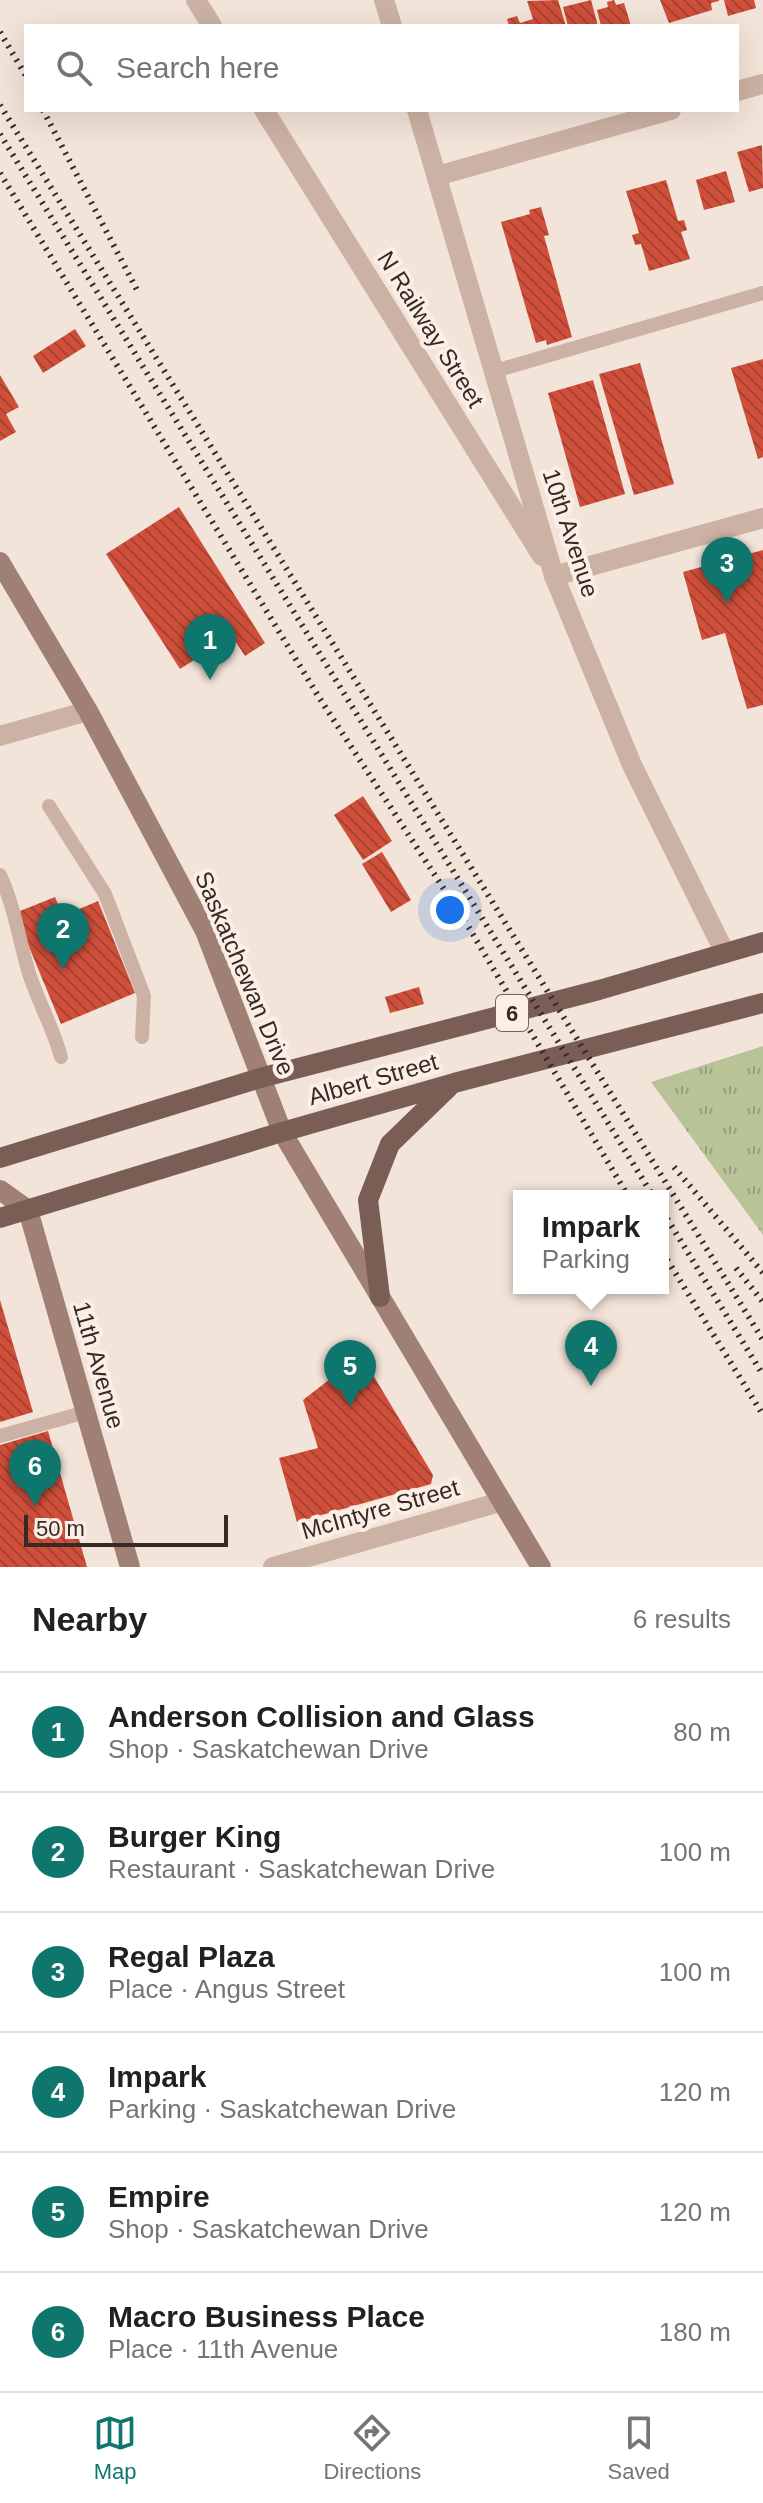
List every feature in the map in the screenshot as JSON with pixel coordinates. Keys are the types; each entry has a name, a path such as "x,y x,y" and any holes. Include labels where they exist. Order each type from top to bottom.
{"main road":[{"name":"Saskatchewan Drive","path":"0,562 88,711 205,931 282,1132 541,1567"},
{"name":"Albert Street","path":"0,1158 260,1078 599,990 763,942"},
{"name":"Albert Street","path":"0,1218 454,1083 763,1003"},
{"path":"380,1297 368,1200 390,1144 454,1083"},
{"path":"0,1190 28,1210"},
{"name":"11th Avenue","path":"28,1210 130,1567"}],"street":[{"path":"196,0 211,24"},
{"path":"384,0 391,24"},
{"path":"739,90 763,84"},
{"name":"N Railway Street","path":"265,112 554,576"},
{"name":"10th Avenue","path":"418,112 554,576 632,765 725,953"},
{"path":"437,176 664,112"},
{"path":"554,576 763,518"},
{"path":"0,736 88,711"},
{"name":"McIntyre Street","path":"273,1567 500,1502"}],"lane":[{"path":"495,371 763,293"},
{"path":"49,806 105,894 144,996 142,1037"},
{"path":"0,875 15,915 28,971 54,1032 61,1057"},
{"path":"0,1436 86,1412"}],"green space":[{"path":"763,1046 763,1235 651,1082"}],"building":[{"path":"558,0 565,24 508,24 507,19 517,16 520,23 533,19 527,1"},
{"path":"591,0 597,24 567,24 563,7"},
{"path":"614,0 616,5 624,3 630,24 600,24 597,10 608,7 607,2"},
{"path":"660,0 719,1 711,3 712,10 669,23"},
{"path":"724,0 754,0 756,8 728,16"},
{"path":"762,145 763,188 749,192 737,152"},
{"path":"726,171 735,202 704,210 696,180"},
{"path":"666,180 678,221 684,220 687,230 681,232 690,259 649,271 641,244 635,245 632,235 639,233 626,191"},
{"path":"541,207 549,235 544,236 572,337 547,345 546,340 536,343 501,222 530,214 529,210"},
{"path":"75,329 86,346 43,373 33,356"},
{"path":"763,359 763,457 758,459 731,368"},
{"path":"640,363 674,484 634,495 599,374"},
{"path":"0,375 19,407 6,414 16,432 0,441"},
{"path":"593,380 625,494 580,507 548,393"},
{"path":"179,507 265,643 245,656 232,636 180,669 106,554"},
{"path":"763,550 763,705 747,709 725,633 702,640 683,572"},
{"path":"363,796 392,841 363,860 334,815"},
{"path":"382,852 411,900 391,912 362,864"},
{"path":"55,897 63,916 98,901 135,993 61,1024 15,913"},
{"path":"419,987 424,1004 390,1013 385,997"},
{"path":"0,1300 33,1412 0,1422"},
{"path":"361,1355 433,1475 431,1484 297,1522 279,1458 318,1448 303,1400"},
{"path":"48,1431 87,1567 0,1567 0,1445"}],"railway":[{"path":"0,32 24,73"},
{"path":"0,105 763,1340"},
{"path":"44,112 138,292"},
{"path":"0,134 649,1190"},
{"path":"0,173 320,699 468,926 624,1190"},
{"path":"674,1167 763,1273"},
{"path":"669,1222 763,1375"},
{"path":"669,1263 763,1415"},
{"path":"736,1268 763,1302"}],"place":[{"name":"Regal Plaza","path":"727,603"},
{"name":"Anderson Collision and Glass","path":"210,680"},
{"name":"Burger King","path":"63,969"},
{"name":"Impark","path":"591,1386"},
{"name":"Empire","path":"350,1406"},
{"name":"Macro Business Place","path":"35,1506"}]}
